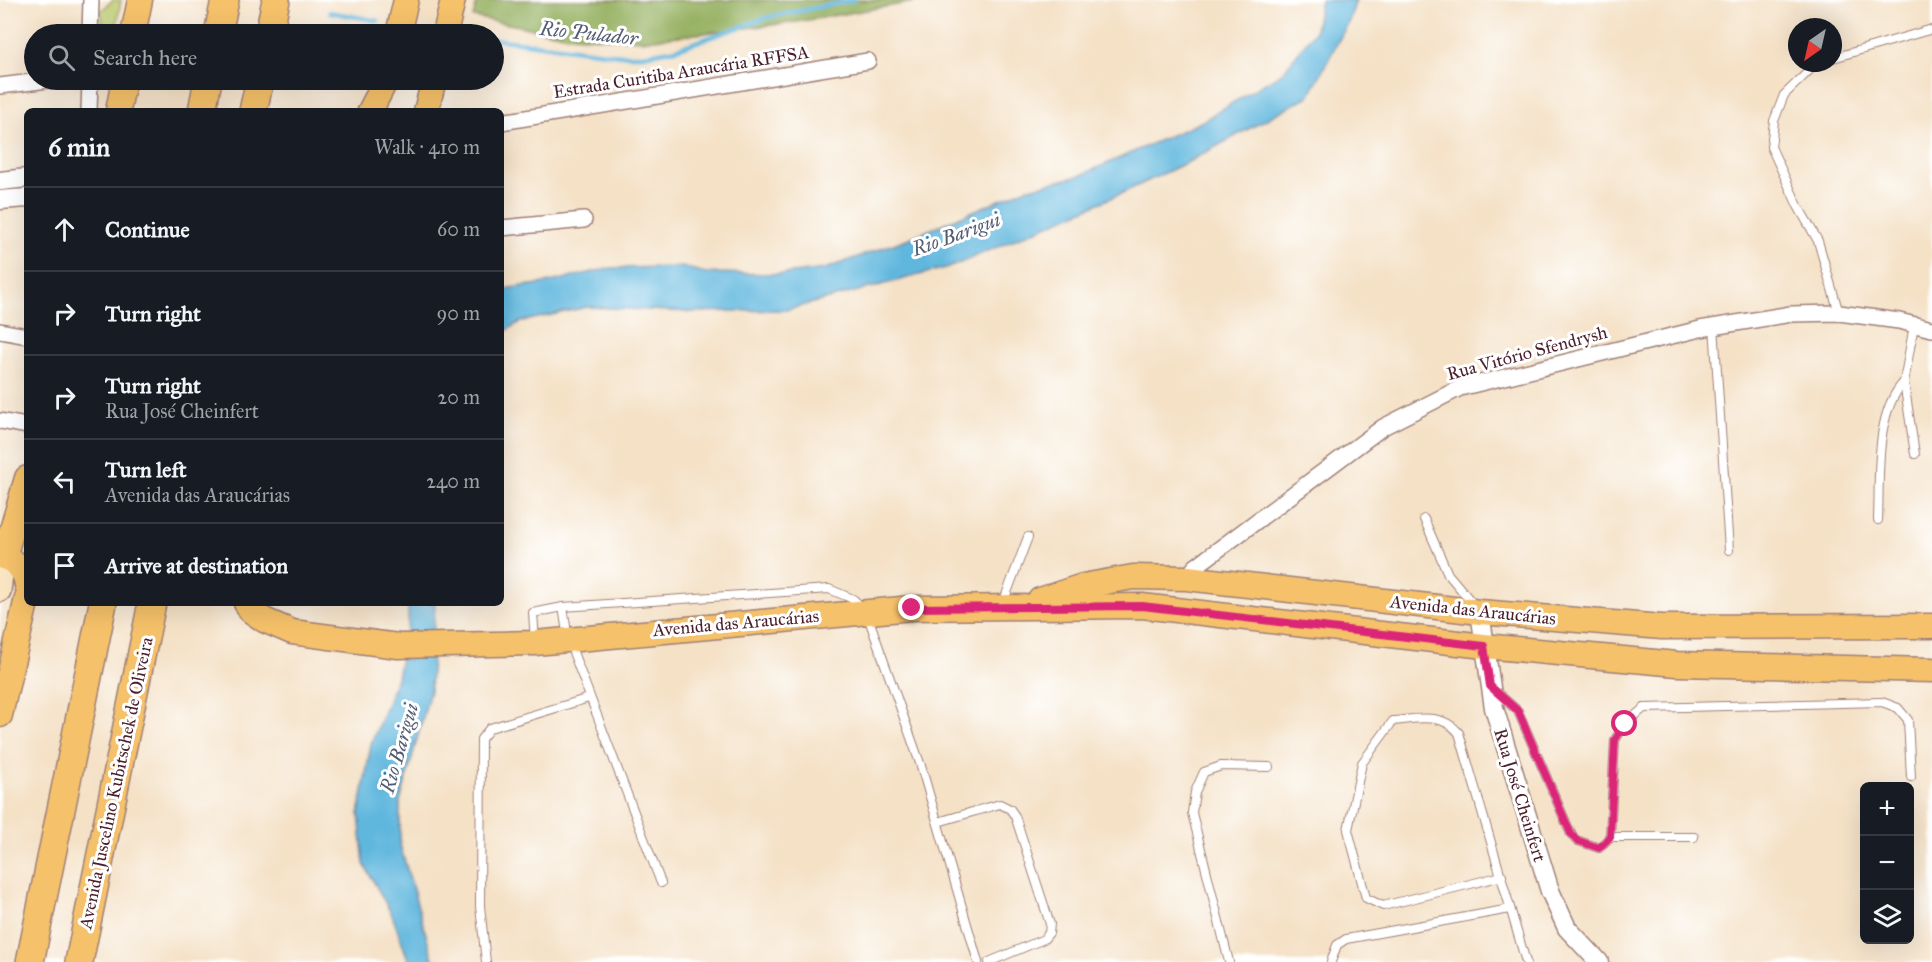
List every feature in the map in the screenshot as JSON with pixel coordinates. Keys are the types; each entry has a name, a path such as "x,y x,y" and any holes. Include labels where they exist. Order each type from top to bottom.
{"highway":[{"path":"220,24 225,0"},
{"path":"271,24 276,0"},
{"path":"203,108 206,90"},
{"path":"254,108 258,90"},
{"path":"30,962 101,606"},
{"name":"Avenida Juscelino Kubitschek de Oliveira","path":"79,962 151,606"}],"main road":[{"path":"135,24 140,0"},
{"path":"400,24 406,0"},
{"path":"447,24 453,0"},
{"path":"119,108 122,90"},
{"path":"372,108 381,90"},
{"path":"427,108 431,90"},
{"path":"0,591 2,557 24,487"},
{"path":"2,557 17,563 24,576"},
{"name":"Avenida das Araucárias","path":"1010,607 1083,586 1133,577 1186,578 1480,612 1662,627 1932,626"},
{"path":"1142,606 1160,597 1186,578"},
{"path":"0,715 25,606"},
{"name":"Avenida das Araucárias","path":"249,607 271,624 292,632 398,646 452,646 535,642 866,611 1142,606 1484,646 1677,664 1932,670"}],"street":[{"path":"90,24 91,0"},
{"name":"Estrada Curitiba Araucária RFFSA","path":"504,122 868,61"},
{"path":"0,86 24,83"},
{"path":"89,108 90,90"},
{"path":"0,181 24,177"},
{"path":"0,200 24,198"},
{"path":"504,228 584,220"},
{"name":"Rua Vitório Sfendrysh","path":"1186,578 1195,567 1383,427 1460,388 1714,326 1791,314 1839,313 1932,329"},
{"path":"0,331 24,335"},
{"path":"0,421 24,425"},
{"name":"Rua José Cheinfert","path":"1480,612 1490,686 1499,728 1558,912 1582,947 1599,962"}],"lane":[{"path":"1842,55 1929,30"},
{"path":"1808,72 1784,95 1774,121 1771,147 1798,206 1818,241 1839,313"},
{"path":"1914,325 1905,382 1915,454"},
{"path":"1714,326 1729,550"},
{"path":"1878,520 1885,412 1894,394 1905,382"},
{"path":"1424,519 1448,574 1480,612"},
{"path":"1010,607 1028,537"},
{"path":"535,642 533,613 563,607 829,589 853,599 866,611 921,766 978,962"},
{"path":"563,607 568,639 661,883"},
{"path":"1490,686 1518,711 1571,834 1576,840 1599,848 1610,837 1615,740 1625,724 1644,708 1870,703 1891,705 1908,720 1911,777"},
{"path":"486,962 480,906 482,739 490,728 589,698"},
{"path":"1502,876 1383,906 1366,898 1348,830 1362,763 1393,721 1439,718 1453,726 1459,733 1502,876 1526,962"},
{"path":"1229,962 1197,841 1192,813 1195,792 1204,772 1221,766 1269,767"},
{"path":"938,822 1000,804 1010,809 1015,816 1050,924 1049,933 1044,939 989,962"},
{"path":"1610,837 1694,837"},
{"path":"1331,962 1338,945 1346,939 1510,909"}],"green space":[{"path":"113,0 121,0 117,24 103,24 101,11"},
{"path":"477,0 926,0 796,22 646,40 569,36 473,17"}],"water":[{"name":"Rio Barigui","path":"1321,0 1356,0 1349,21 1309,96 1186,163 953,266 786,310 691,312 587,307 520,322 504,332 504,293 510,288 546,283 610,268 682,267 706,273 784,274 825,269 915,236 1025,189 1079,176 1201,122 1282,73 1315,31"},
{"name":"Rio Barigui","path":"408,606 435,606 430,691 400,802 400,845 434,962 409,962 392,915 364,864 359,814 371,744 397,678 408,623"}],"waterway":[{"name":"Rio Pulador","path":"504,40 621,55 643,55 676,49 769,17 854,0"},
{"name":"Rio Pulador","path":"330,12 378,21"}],"route":[{"path":"912,608 1142,606 1484,646 1490,686 1518,711 1571,834 1576,840 1599,848 1606,844 1610,837 1615,740 1625,724"}]}
